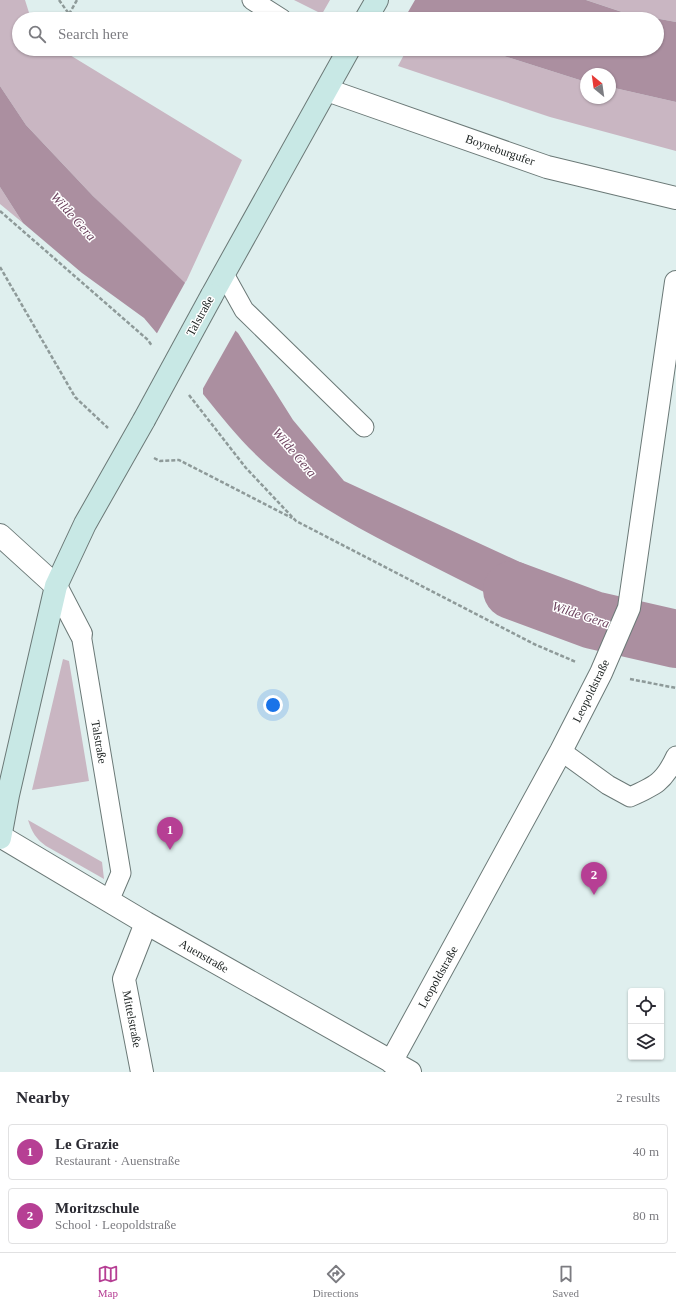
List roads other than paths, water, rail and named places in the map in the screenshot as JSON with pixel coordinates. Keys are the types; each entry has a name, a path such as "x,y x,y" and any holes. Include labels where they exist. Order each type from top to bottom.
{"main road":[{"path":"370,12 377,0"},
{"name":"Talstraße","path":"0,837 8,795 56,586 85,524 327,90 342,56"}],"street":[{"name":"Boyneburgufer","path":"327,90 547,167 676,198"},
{"name":"Leopoldstraße","path":"391,1062 561,751 603,668 629,608 676,282"},
{"path":"0,535 56,586"},
{"name":"Talstraße","path":"56,586 81,634"},
{"name":"Auenstraße","path":"0,837 146,923 410,1072"},
{"name":"Mittelstraße","path":"142,1072 124,979 146,923"}],"lane":[{"path":"252,0 271,12"},
{"path":"224,274 244,310 364,427"},
{"name":"Talstraße","path":"81,634 121,873 109,901"},
{"path":"561,751 608,785 630,798 654,787 669,770 676,756"}],"water":[{"path":"366,0 586,0 622,12 390,12"},
{"path":"664,20 676,22 676,102 616,88 616,68 580,68 580,80 504,56 664,56"},
{"path":"0,86 26,125 93,196 238,333 293,420 344,481 535,569 595,593 582,636 570,633 503,601 360,528 312,500 282,478 259,458 218,413 203,394 203,388 144,318 82,273 23,223 0,187"}],"waterway":[{"name":"Wilde Gera","path":"512,590 593,620 676,639"}],"place":[{"name":"Le Grazie","path":"170,850"},
{"name":"Moritzschule","path":"594,895"}]}
